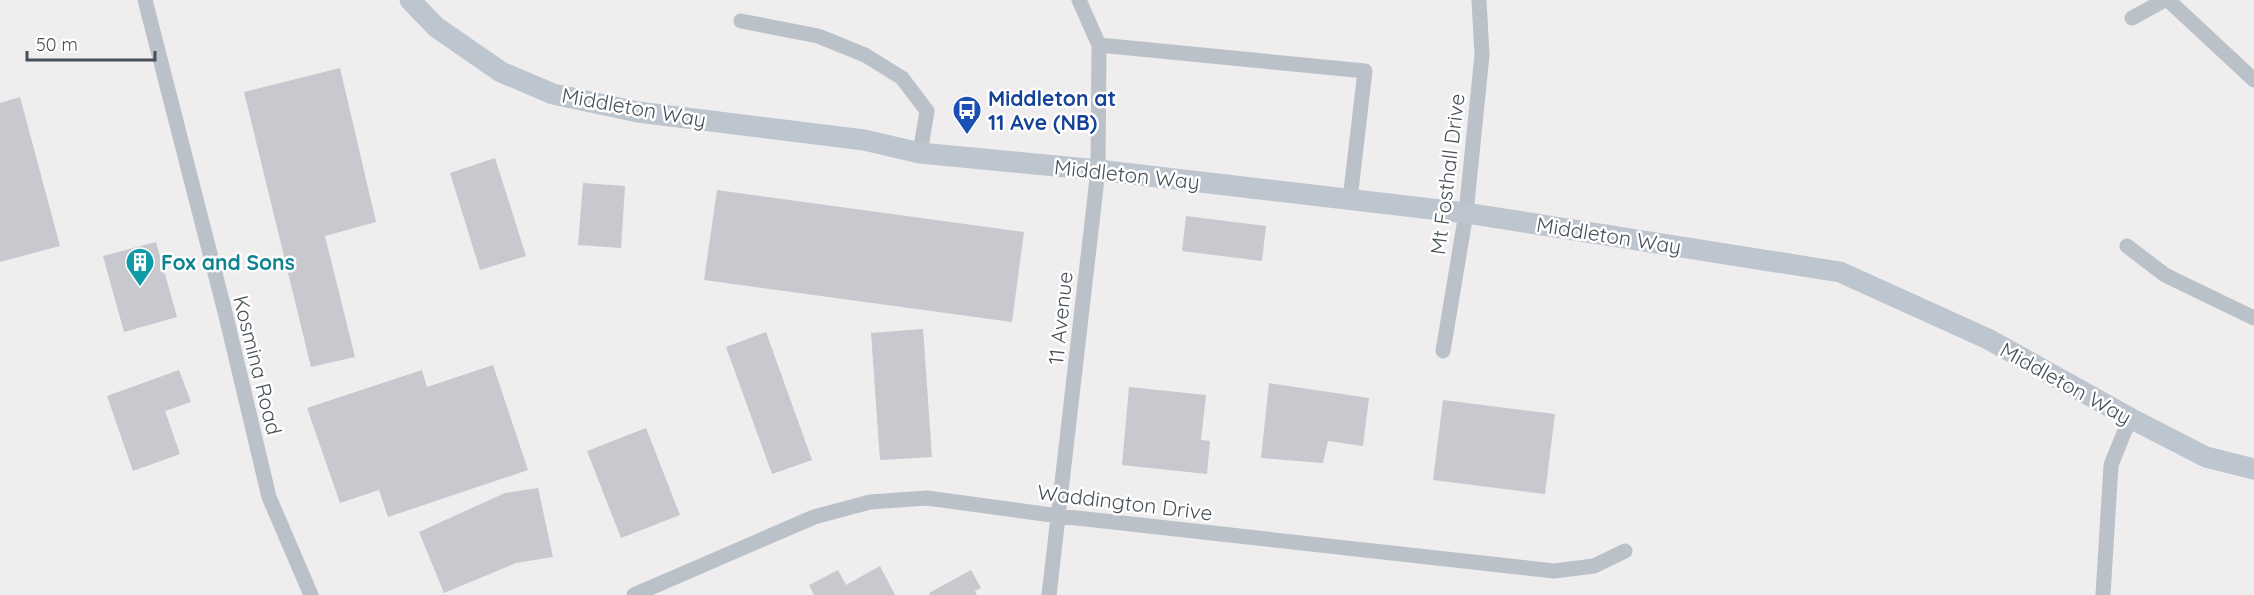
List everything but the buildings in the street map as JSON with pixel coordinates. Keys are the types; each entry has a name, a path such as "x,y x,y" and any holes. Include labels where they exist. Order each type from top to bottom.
{"street":[{"name":"Kosmina Road","path":"145,0 226,316 269,497 311,595"},
{"name":"Middleton Way","path":"410,0 436,27 501,72 553,93 638,112 864,140 920,153 1098,170 1466,213 1840,272 1988,339 2130,418 2206,457 2254,469"},
{"name":"11 Avenue","path":"1049,595 1098,170 1099,45 1079,0"},
{"name":"Mt Fosthall Drive","path":"1443,351 1466,213 1482,55 1479,0"},
{"path":"2132,18 2167,0 2254,80"},
{"path":"741,21 818,36 866,55 902,78 927,111 920,153"},
{"path":"1099,45 1365,71 1350,199"},
{"path":"2127,246 2165,275 2254,318"},
{"path":"2103,595 2111,465 2130,418"},
{"name":"Waddington Drive","path":"634,595 814,517 870,502 927,498 1059,516 1554,571 1594,566 1625,551"}],"place":[{"name":"Middleton at 11 Ave (NB)","path":"967,136"},
{"name":"Fox and Sons","path":"140,288"}]}
